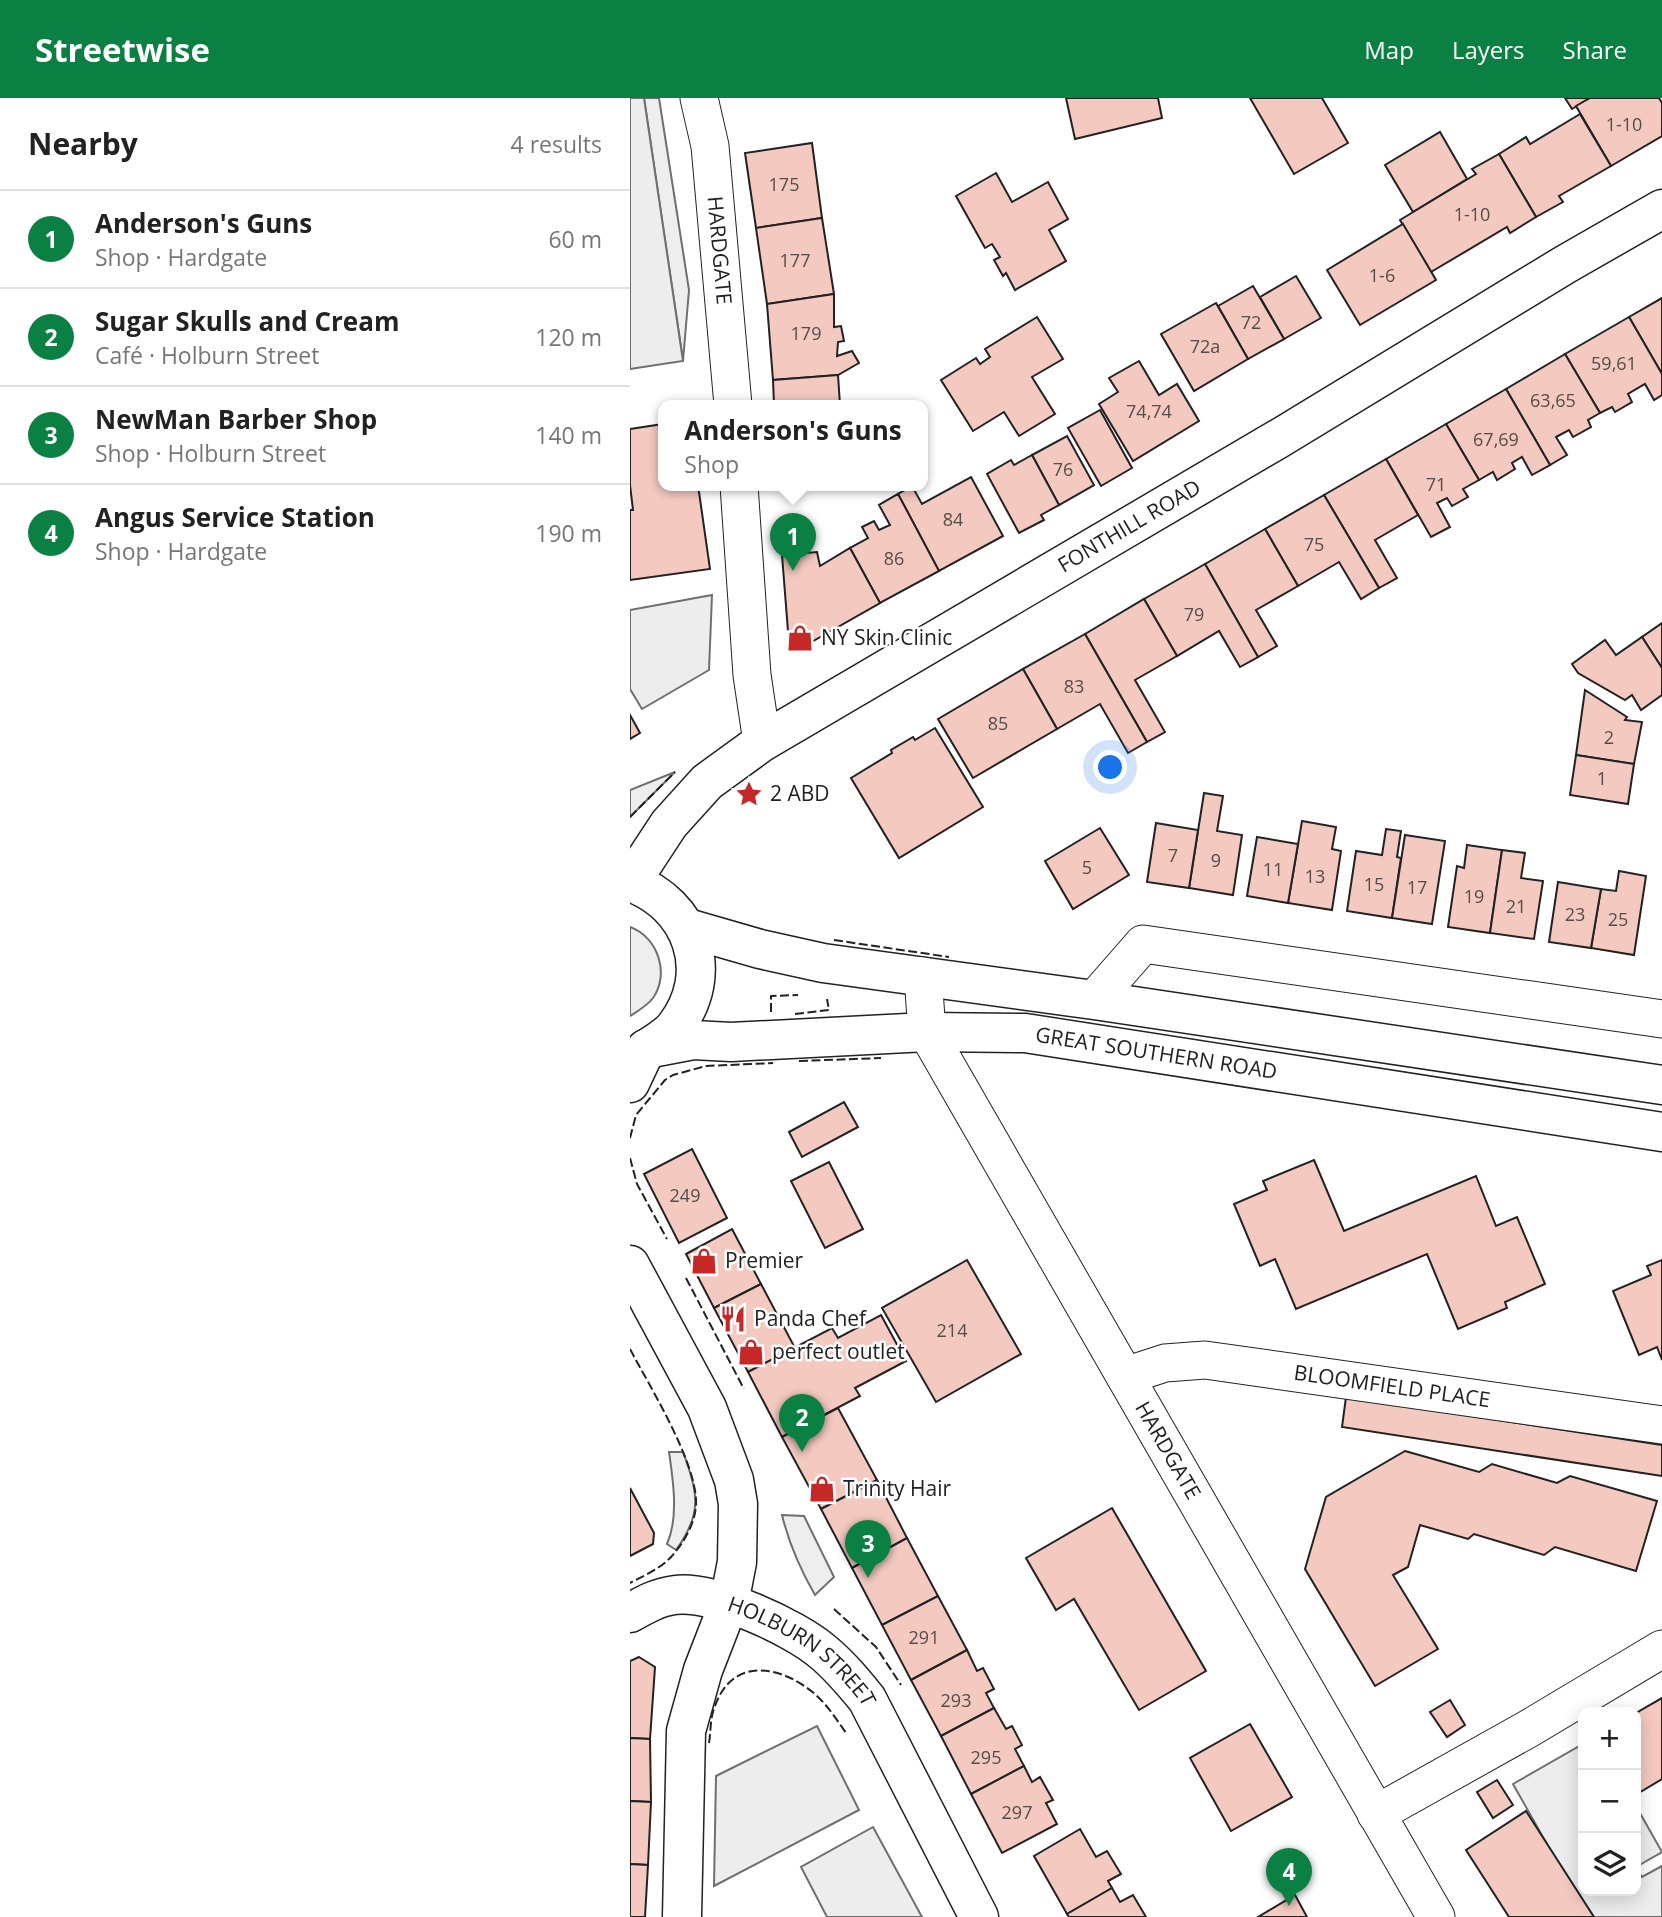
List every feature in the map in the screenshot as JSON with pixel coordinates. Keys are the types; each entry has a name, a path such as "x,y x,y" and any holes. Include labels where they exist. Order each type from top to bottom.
{"street":[{"name":"HARDGATE","path":"699,98 710,146 733,400"},
{"name":"FONTHILL ROAD","path":"630,882 669,824 708,782 762,742 1266,446 1662,209"},
{"path":"739,491 752,675 762,742"},
{"path":"630,882 648,889 676,912 687,928 696,962 692,997 674,1028 638,1052 630,1083"},
{"name":"GREAT SOUTHERN ROAD","path":"687,928 822,963 1094,1000 1662,1085"},
{"name":"GREAT SOUTHERN ROAD","path":"1094,1000 1143,944 1662,1019"},
{"name":"HARDGATE","path":"923,976 927,1032 1436,1917"},
{"name":"GREAT SOUTHERN ROAD","path":"638,1052 693,1040 731,1042 927,1032 1025,1033 1662,1132"},
{"name":"HOLBURN STREET","path":"630,1265 707,1408 734,1480 738,1504 737,1562 729,1603 802,1636 847,1674 867,1699 979,1917"},
{"name":"BLOOMFIELD PLACE","path":"1125,1376 1165,1363 1205,1360 1662,1425"},
{"path":"630,1613 656,1599 674,1595 694,1594 729,1603 696,1691 686,1731 682,1917"},
{"path":"1376,1814 1528,1729 1662,1649"}],"shaded area":[{"path":"630,98 644,98 683,361 630,369"},
{"path":"644,98 659,98 689,290 683,361"},
{"path":"712,595 709,670 642,709 630,689 630,610"},
{"path":"675,772 630,817 630,790"},
{"path":"630,927 648,939 654,948 661,968 661,978 653,998 630,1016"},
{"path":"669,1452 683,1452 692,1479 695,1502 691,1525 676,1550 667,1544 674,1510"},
{"path":"782,1515 804,1516 834,1577 815,1595 804,1576"},
{"path":"817,1726 859,1810 714,1886 716,1776"},
{"path":"1578,1747 1578,1896 1641,1896 1641,1875 1662,1866 1662,1917 1588,1917 1513,1784"},
{"path":"1641,1815 1662,1852 1641,1864"},
{"path":"873,1827 922,1917 827,1917 801,1867"}],"building":[{"path":"1066,98 1158,98 1162,118 1075,139"},
{"path":"1250,98 1322,98 1348,143 1294,174"},
{"path":"1565,98 1590,98 1572,109"},
{"path":"1590,98 1659,98 1662,103 1662,136 1611,166 1576,106"},
{"path":"1580,114 1611,166 1559,196 1563,202 1536,217 1499,154 1526,137 1530,144"},
{"path":"1440,132 1467,179 1413,212 1385,165"},
{"path":"812,143 822,218 756,228 745,153"},
{"path":"1499,154 1536,217 1510,233 1507,227 1431,272 1400,220 1476,174 1472,169"},
{"path":"996,173 1012,202 1048,182 1068,219 1049,230 1066,261 1015,290 1006,273 1003,276 994,260 1000,257 992,244 985,248 956,196"},
{"path":"822,218 834,294 767,304 756,228"},
{"path":"1403,224 1436,280 1360,325 1327,270"},
{"path":"1296,276 1321,318 1284,339 1260,297"},
{"path":"1253,286 1284,339 1248,359 1218,306"},
{"path":"834,294 834,327 841,326 844,341 838,342 837,356 852,351 859,363 838,375 773,380 767,304"},
{"path":"1662,298 1662,374 1629,317"},
{"path":"1216,303 1248,359 1194,391 1161,334"},
{"path":"1037,317 1063,359 1032,377 1055,414 1019,436 1004,412 973,431 941,380 976,358 980,364 990,357 985,349"},
{"path":"1629,317 1662,374 1662,395 1654,400 1645,384 1628,394 1632,402 1615,412 1612,407 1600,413 1565,354"},
{"path":"1565,354 1600,413 1588,420 1591,427 1573,437 1569,430 1556,437 1567,455 1550,465 1506,389"},
{"path":"1139,361 1159,395 1177,384 1199,421 1133,461 1099,404 1118,392 1109,378"},
{"path":"838,375 840,400 774,400 773,380"},
{"path":"1506,389 1550,465 1532,475 1522,457 1512,463 1515,469 1497,480 1493,472 1479,480 1446,424"},
{"path":"1100,410 1132,468 1101,486 1068,428"},
{"path":"1446,424 1479,480 1463,489 1468,497 1452,506 1447,498 1437,503 1450,527 1431,537 1386,459"},
{"path":"658,425 658,491 699,491 710,569 630,580 630,510 633,510 630,429"},
{"path":"1067,436 1094,485 1059,505 1032,455"},
{"path":"1032,455 1059,505 1041,515 1044,520 1019,533 987,474 1011,460 1014,465"},
{"path":"1386,459 1418,515 1375,540 1397,578 1379,588 1324,495"},
{"path":"971,477 1003,536 939,571 898,494 915,491 922,504"},
{"path":"898,494 939,571 880,603 850,548 868,538 862,527 874,521 879,530 890,525 879,505"},
{"path":"1324,495 1379,588 1361,599 1339,562 1298,586 1265,529"},
{"path":"1265,529 1298,586 1256,610 1277,646 1258,657 1205,564"},
{"path":"850,548 880,603 801,648 789,644 782,555 817,552 820,566"},
{"path":"1205,564 1258,657 1240,667 1219,631 1177,656 1144,599"},
{"path":"1144,599 1177,656 1135,680 1165,732 1147,742 1085,634"},
{"path":"1662,623 1662,668 1642,637"},
{"path":"1085,634 1147,742 1128,753 1100,704 1057,729 1023,669"},
{"path":"1642,637 1662,668 1662,695 1641,710 1632,695 1625,700 1578,673 1572,664 1605,640 1616,655"},
{"path":"1023,669 1057,729 973,778 938,719"},
{"path":"1585,690 1627,717 1625,720 1642,722 1634,764 1576,755"},
{"path":"630,715 640,733 630,739"},
{"path":"935,728 983,807 899,858 851,778 892,753 891,750"},
{"path":"1576,755 1634,764 1628,804 1570,795"},
{"path":"1204,793 1223,796 1217,831 1242,835 1233,895 1189,888"},
{"path":"1302,821 1336,827 1332,849 1341,851 1332,910 1288,903"},
{"path":"1156,823 1198,830 1189,888 1147,882"},
{"path":"1100,828 1129,875 1073,909 1045,861"},
{"path":"1386,829 1401,831 1397,857 1401,858 1392,918 1347,911 1356,851 1382,855"},
{"path":"1405,835 1445,841 1432,924 1392,918"},
{"path":"1257,837 1298,844 1288,903 1247,896"},
{"path":"1467,845 1502,850 1490,933 1448,927 1457,866 1464,868"},
{"path":"1502,850 1525,853 1521,878 1543,881 1534,939 1490,933"},
{"path":"1619,871 1646,876 1634,955 1591,948 1601,889 1616,891"},
{"path":"1558,882 1601,889 1591,948 1549,942"},
{"path":"844,1102 858,1127 802,1157 789,1132"},
{"path":"692,1149 727,1218 679,1243 644,1174"},
{"path":"1314,1160 1344,1231 1476,1176 1496,1226 1517,1217 1545,1284 1505,1302 1507,1308 1458,1329 1427,1254 1296,1309 1275,1259 1260,1266 1234,1204 1267,1190 1263,1181"},
{"path":"829,1162 863,1229 825,1248 791,1181"},
{"path":"732,1229 761,1284 714,1308 686,1254"},
{"path":"967,1260 1021,1354 936,1402 882,1308"},
{"path":"1662,1260 1662,1360 1657,1347 1639,1355 1613,1291 1651,1275 1647,1266"},
{"path":"761,1284 795,1348 748,1372 714,1308"},
{"path":"881,1315 906,1361 855,1388 860,1396 782,1437 748,1372 832,1328 838,1338"},
{"path":"1346,1397 1662,1445 1662,1476 1342,1427"},
{"path":"838,1408 877,1480 821,1509 782,1437"},
{"path":"1405,1451 1479,1472 1492,1464 1557,1483 1570,1476 1657,1501 1636,1571 1555,1547 1544,1555 1474,1534 1468,1539 1420,1525 1408,1567 1393,1575 1438,1649 1375,1686 1305,1569 1326,1497"},
{"path":"877,1480 907,1538 852,1568 821,1509"},
{"path":"630,1488 654,1533 653,1544 630,1556"},
{"path":"1112,1508 1206,1671 1139,1710 1074,1599 1056,1610 1026,1558"},
{"path":"907,1538 938,1596 882,1625 852,1568"},
{"path":"938,1596 967,1650 911,1680 882,1625"},
{"path":"967,1650 977,1671 983,1668 994,1689 986,1693 994,1708 941,1736 911,1680"},
{"path":"639,1657 655,1667 650,1739 630,1738 630,1661"},
{"path":"1662,1698 1662,1779 1641,1792 1641,1770 1641,1710"},
{"path":"1450,1700 1465,1725 1447,1737 1430,1712"},
{"path":"994,1708 1006,1729 1012,1726 1022,1745 1015,1749 1024,1766 971,1794 941,1736"},
{"path":"1250,1724 1292,1797 1231,1831 1190,1758"},
{"path":"630,1738 650,1739 651,1802 630,1801"},
{"path":"1024,1766 1032,1782 1040,1777 1053,1800 1046,1803 1057,1824 1002,1853 971,1794"},
{"path":"1497,1780 1513,1805 1493,1818 1477,1792"},
{"path":"630,1801 651,1802 648,1865 630,1864"},
{"path":"1526,1811 1578,1896 1594,1917 1509,1917 1466,1850"},
{"path":"1080,1829 1096,1857 1107,1851 1121,1874 1108,1881 1112,1888 1067,1914 1034,1856"},
{"path":"630,1864 648,1865 645,1917 630,1917"},
{"path":"1112,1888 1120,1902 1133,1895 1146,1917 1069,1917 1067,1914"},
{"path":"1295,1895 1307,1917 1258,1917"}],"fence":[{"path":"630,817 675,772"},
{"path":"834,940 949,957"},
{"path":"771,1012 771,996 798,995"},
{"path":"795,1014 829,1010 827,999"},
{"path":"799,1061 881,1058"},
{"path":"630,1138 636,1115 665,1080 673,1075 706,1066 773,1063"},
{"path":"630,1158 637,1184 667,1239"},
{"path":"686,1278 744,1389"},
{"path":"630,1349 681,1448 695,1488 696,1505 691,1526 675,1552 662,1565 630,1583"},
{"path":"834,1609 876,1647 901,1685"},
{"path":"709,1743 713,1710 723,1690 746,1672 760,1670 789,1677 803,1685 816,1695 846,1733"}],"place":[{"name":"Anderson's Guns","path":"793,571"},
{"name":"NY Skin Clinic","path":"800,638"},
{"name":"2 ABD","path":"749,794"},
{"name":"Premier","path":"704,1261"},
{"name":"Panda Chef","path":"733,1319"},
{"name":"perfect outlet","path":"751,1352"},
{"name":"Sugar Skulls and Cream","path":"802,1452"},
{"name":"Trinity Hair","path":"822,1489"},
{"name":"NewMan Barber Shop","path":"868,1578"},
{"name":"Angus Service Station","path":"1289,1906"}]}
